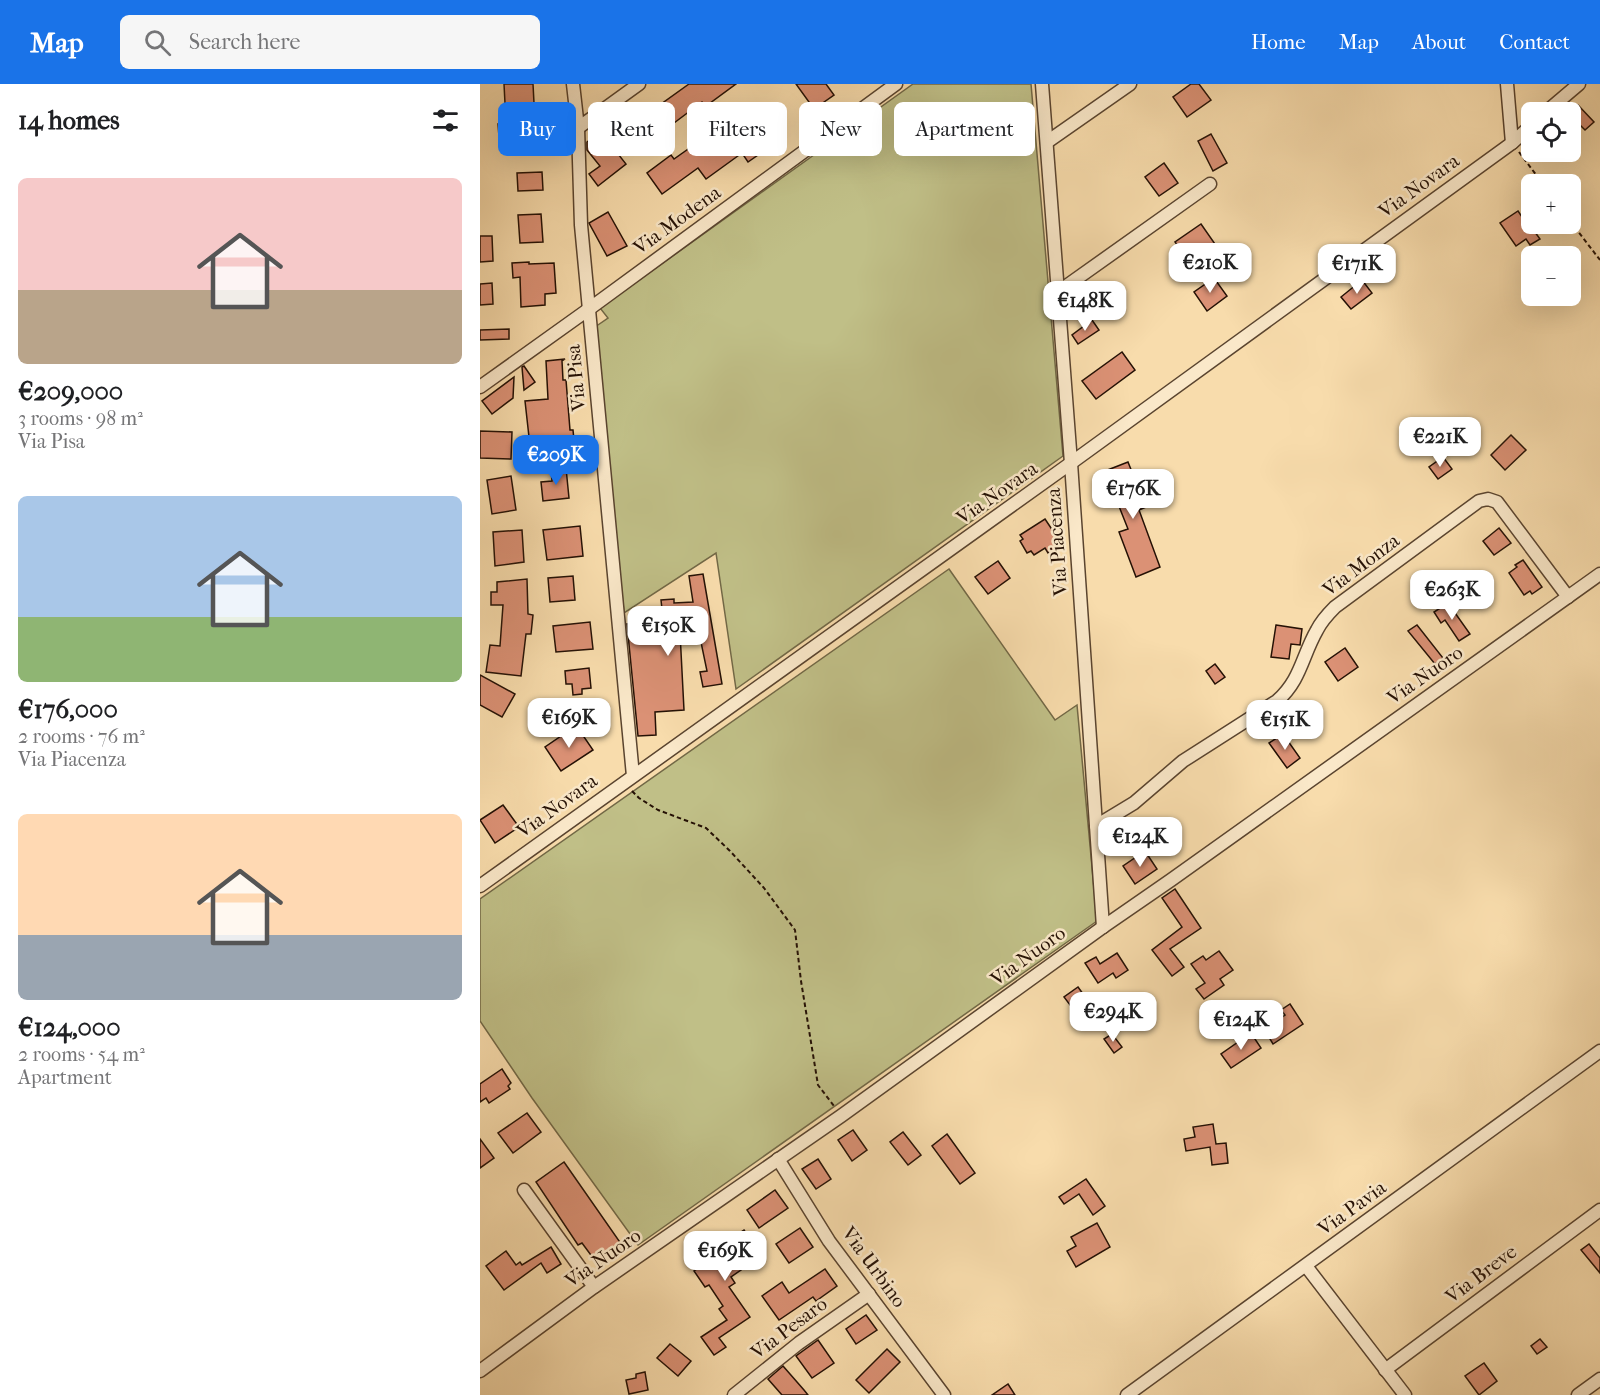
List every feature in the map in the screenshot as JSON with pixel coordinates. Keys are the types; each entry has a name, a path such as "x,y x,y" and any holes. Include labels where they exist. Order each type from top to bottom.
{"street":[{"name":"Via Pisa","path":"573,84 578,128 581,225 628,780"},
{"path":"578,128 639,84"},
{"name":"Via Modena","path":"480,387 896,84"},
{"name":"Via Piacenza","path":"1042,84 1103,927"},
{"path":"1047,142 1130,84"},
{"path":"1507,84 1512,143"},
{"path":"1558,102 1579,84"},
{"name":"Via Novara","path":"480,886 1071,463 1521,135"},
{"path":"1058,292 1210,184"},
{"name":"Via Monza","path":"1096,826 1134,803 1183,761 1277,701 1293,683 1317,629 1335,607 1482,500 1492,499 1497,502 1568,597"},
{"name":"Via Nuoro","path":"480,1371 594,1287 841,1116 1600,574"},
{"name":"Via Pavia","path":"1127,1395 1600,1052"},
{"name":"Via Urbino","path":"778,1160 829,1241 944,1395"},
{"path":"524,1190 594,1287"},
{"name":"Via Breve","path":"1385,1370 1600,1210"},
{"path":"1306,1266 1405,1395"},
{"name":"Via Pesaro","path":"734,1395 807,1337 869,1294"},
{"path":"1578,1395 1600,1379"}],"path":[{"path":"1512,143 1535,174"},
{"path":"1580,234 1600,260"},
{"path":"628,780 639,798 658,810 706,828 764,888 795,930 818,1085 841,1116"}],"shaded area":[{"path":"913,84 1031,84 1033,102 894,102 894,156 1035,156 1035,130 1063,456 736,689 716,553 624,613 595,327 608,318 600,308 812,156 882,156 882,106"},
{"path":"949,569 1055,720 1077,705 1097,921 638,1245 532,1098 480,1021 480,899"}],"building":[{"path":"504,84 533,84 534,102 505,102"},
{"path":"689,84 736,84 711,102 687,102 687,113 675,122 675,102 664,102"},
{"path":"796,84 826,84 834,95 824,102 809,102"},
{"path":"1191,84 1199,84 1211,100 1187,117 1173,97"},
{"path":"1581,108 1594,122 1585,130 1581,126"},
{"path":"1211,134 1227,163 1213,171 1198,141"},
{"path":"687,150 687,156 738,156 706,179 698,168 662,194 647,173 670,156 674,159"},
{"path":"592,156 620,156 626,164 598,186 589,174 600,166"},
{"path":"744,156 757,156 748,162"},
{"path":"1164,163 1178,183 1159,196 1145,177"},
{"path":"542,172 543,190 518,191 517,173"},
{"path":"1518,211 1521,216 1521,234 1536,234 1540,239 1530,245 1526,239 1516,246 1500,223"},
{"path":"608,212 627,246 607,256 589,223"},
{"path":"541,214 543,242 520,243 518,215"},
{"path":"1201,224 1215,244 1189,262 1175,242"},
{"path":"480,236 492,236 493,261 480,262"},
{"path":"529,262 529,264 554,263 556,293 545,294 545,305 521,307 520,277 513,278 512,263"},
{"path":"1214,278 1227,296 1207,311 1194,292"},
{"path":"1362,280 1372,293 1351,309 1341,297"},
{"path":"492,283 493,304 480,305 480,284"},
{"path":"1087,289 1102,312 1084,323 1070,300"},
{"path":"1092,320 1099,330 1078,344 1072,335"},
{"path":"509,329 509,339 480,340 480,330"},
{"path":"1122,352 1135,370 1096,399 1082,381"},
{"path":"565,359 562,361 563,380 566,380 570,430 573,430 576,461 550,460 549,453 531,455 525,401 548,399 546,361"},
{"path":"524,366 535,382 524,390 522,367"},
{"path":"514,377 513,398 492,414 482,401"},
{"path":"480,431 512,432 511,459 480,458"},
{"path":"1511,435 1526,450 1505,470 1491,455"},
{"path":"1443,457 1452,469 1438,479 1429,467"},
{"path":"1128,462 1146,507 1139,510 1160,567 1136,577 1119,532 1128,529 1105,471"},
{"path":"566,468 569,498 543,501 541,482 552,481 551,470"},
{"path":"511,476 516,510 492,514 487,480"},
{"path":"1045,519 1057,537 1055,538 1059,546 1048,553 1045,548 1034,555 1031,551 1027,553 1020,541 1023,539 1020,535"},
{"path":"580,526 583,556 547,560 543,530"},
{"path":"1499,528 1511,543 1494,555 1483,541"},
{"path":"522,530 524,562 495,566 493,532"},
{"path":"1523,560 1542,587 1532,594 1530,591 1524,595 1509,573"},
{"path":"998,561 1010,578 988,594 975,577"},
{"path":"703,574 722,684 703,687 700,672 707,671 696,618 690,618 689,612 679,613 684,710 655,712 656,735 638,736 627,624 655,622 655,610 662,609 661,600 674,599 674,603 693,602 689,576"},
{"path":"573,576 575,600 550,602 548,578"},
{"path":"527,579 528,614 533,615 531,634 526,634 521,676 486,672 490,645 500,646 503,605 491,605 491,592 497,592 497,582"},
{"path":"1448,603 1470,634 1459,641 1445,620 1441,623 1434,612"},
{"path":"590,622 593,649 556,652 553,626"},
{"path":"1276,625 1302,629 1300,645 1291,644 1289,659 1271,657"},
{"path":"1417,625 1443,658 1435,664 1408,631"},
{"path":"1345,648 1358,667 1338,681 1325,662"},
{"path":"1215,664 1225,677 1215,684 1206,671"},
{"path":"589,668 591,688 582,689 582,694 573,695 572,684 566,684 565,671"},
{"path":"480,675 515,694 502,717 480,705"},
{"path":"570,730 574,736 580,731 593,750 561,771 545,747"},
{"path":"1283,734 1300,758 1287,768 1269,743"},
{"path":"503,805 519,827 495,843 480,820"},
{"path":"1145,851 1157,869 1135,884 1123,866"},
{"path":"1175,889 1201,928 1170,949 1184,967 1172,976 1152,950 1182,927 1162,898"},
{"path":"1219,951 1233,970 1220,979 1224,985 1204,999 1196,989 1205,983 1191,964 1203,956 1206,960"},
{"path":"1117,953 1128,970 1116,978 1113,973 1098,983 1085,963 1096,957 1100,964"},
{"path":"1078,987 1099,1016 1086,1026 1064,997"},
{"path":"1290,1004 1303,1024 1273,1044 1267,1034 1274,1029 1271,1025 1285,1015 1281,1010"},
{"path":"1251,1033 1261,1048 1231,1068 1221,1054"},
{"path":"1112,1034 1122,1047 1114,1053 1104,1039"},
{"path":"502,1069 511,1083 508,1086 510,1089 489,1103 486,1098 480,1102 480,1084"},
{"path":"527,1113 541,1132 513,1153 498,1133"},
{"path":"1213,1124 1216,1144 1226,1143 1228,1163 1212,1165 1210,1147 1186,1151 1184,1139 1195,1137 1193,1127"},
{"path":"853,1130 867,1150 852,1161 838,1140"},
{"path":"903,1132 921,1155 908,1165 890,1142"},
{"path":"947,1134 975,1173 960,1184 932,1146"},
{"path":"480,1139 494,1158 480,1168"},
{"path":"818,1159 831,1179 816,1189 802,1169"},
{"path":"564,1162 624,1248 599,1266 582,1243 578,1245 536,1182"},
{"path":"1086,1179 1105,1206 1093,1215 1079,1194 1064,1204 1059,1197"},
{"path":"775,1190 788,1208 759,1228 747,1210"},
{"path":"1097,1223 1110,1247 1076,1267 1067,1251 1076,1246 1071,1237"},
{"path":"800,1228 813,1247 789,1263 776,1244"},
{"path":"744,1230 761,1256 731,1277 735,1283 729,1287 750,1317 719,1338 726,1347 714,1355 701,1337 727,1320 719,1309 723,1306 709,1285 705,1287 694,1271 700,1267 689,1251 703,1242 714,1258 729,1247 726,1242"},
{"path":"1589,1244 1600,1258 1600,1273 1581,1250"},
{"path":"551,1247 561,1264 547,1273 541,1263 504,1290 486,1266 506,1251 516,1265 520,1262 522,1265"},
{"path":"825,1269 837,1286 816,1301 813,1297 779,1320 762,1296 782,1282 789,1293"},
{"path":"866,1315 877,1330 856,1344 846,1329"},
{"path":"1540,1339 1547,1347 1537,1354 1531,1346"},
{"path":"818,1340 834,1363 812,1378 796,1356"},
{"path":"670,1344 691,1361 678,1376 657,1358"},
{"path":"887,1349 900,1362 869,1393 856,1380"},
{"path":"1484,1363 1497,1381 1479,1395 1465,1376"},
{"path":"783,1366 808,1395 782,1395 768,1379"},
{"path":"645,1372 648,1390 629,1394 626,1380 636,1378 636,1374"},
{"path":"1008,1384 1015,1395 992,1395"}]}
